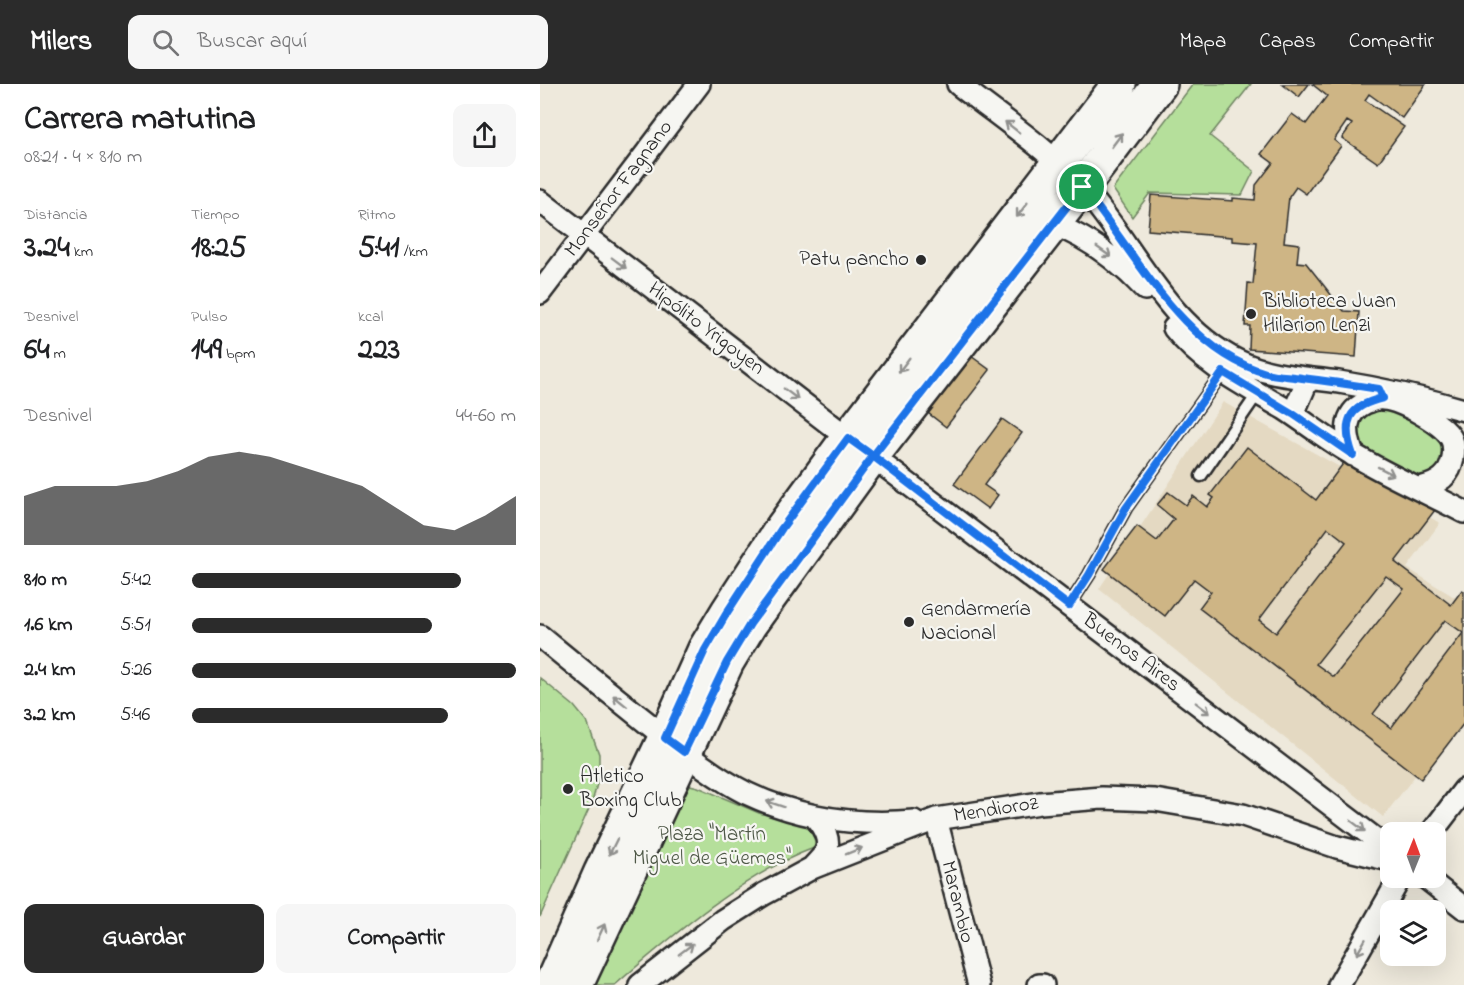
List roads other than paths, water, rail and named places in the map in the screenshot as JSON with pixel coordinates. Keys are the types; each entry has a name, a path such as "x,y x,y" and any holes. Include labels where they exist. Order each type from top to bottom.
{"main road":[{"path":"860,447 1058,164 1119,84"},
{"path":"576,985 675,745 705,650 728,611 782,528 860,447 1053,224 1160,84"},
{"path":"551,985 601,872 675,745"}],"street":[{"name":"Monseñor Fagnano","path":"540,293 699,84"},
{"path":"958,84 1058,164 1082,187 1100,208 1169,305 1258,393 1353,455 1464,512"},
{"name":"Hipólito Yrigoyen","path":"540,201 860,447"},
{"path":"1053,224 1109,255 1146,291 1183,340 1230,366 1464,410"},
{"path":"1258,393 1266,373"},
{"path":"1293,414 1308,379"},
{"path":"1381,394 1422,414 1458,442 1447,473 1436,483 1418,488"},
{"path":"1353,455 1347,431 1349,418 1353,411 1381,394"},
{"name":"Buenos Aires","path":"860,447 1380,842"},
{"path":"540,636 675,745 718,777 746,793 772,804 815,817 881,824 936,819"},
{"path":"1440,822 1464,790"},
{"name":"Mendioroz","path":"640,985 723,920 764,894 812,868 936,819 1040,803 1102,798 1155,800 1243,815 1337,848 1380,858"},
{"path":"812,868 825,853 827,845 826,835 815,817"},
{"name":"Marambio","path":"936,819 979,985"},
{"path":"1339,985 1394,888"},
{"path":"1439,888 1464,908"}],"lane":[{"path":"1069,606 1126,508 1230,366"},
{"path":"1202,476 1258,393"}],"place":[{"name":"Patu pancho","path":"921,260"},
{"name":"Biblioteca Juan Hilarion Lenzi","path":"1251,314"},
{"name":"Gendarmería Nacional","path":"909,622"},
{"name":"Atletico Boxing Club","path":"568,789"}],"park label":[{"name":"Plaza \"Martín Miguel de Güemes\"","path":"712,847"}]}
